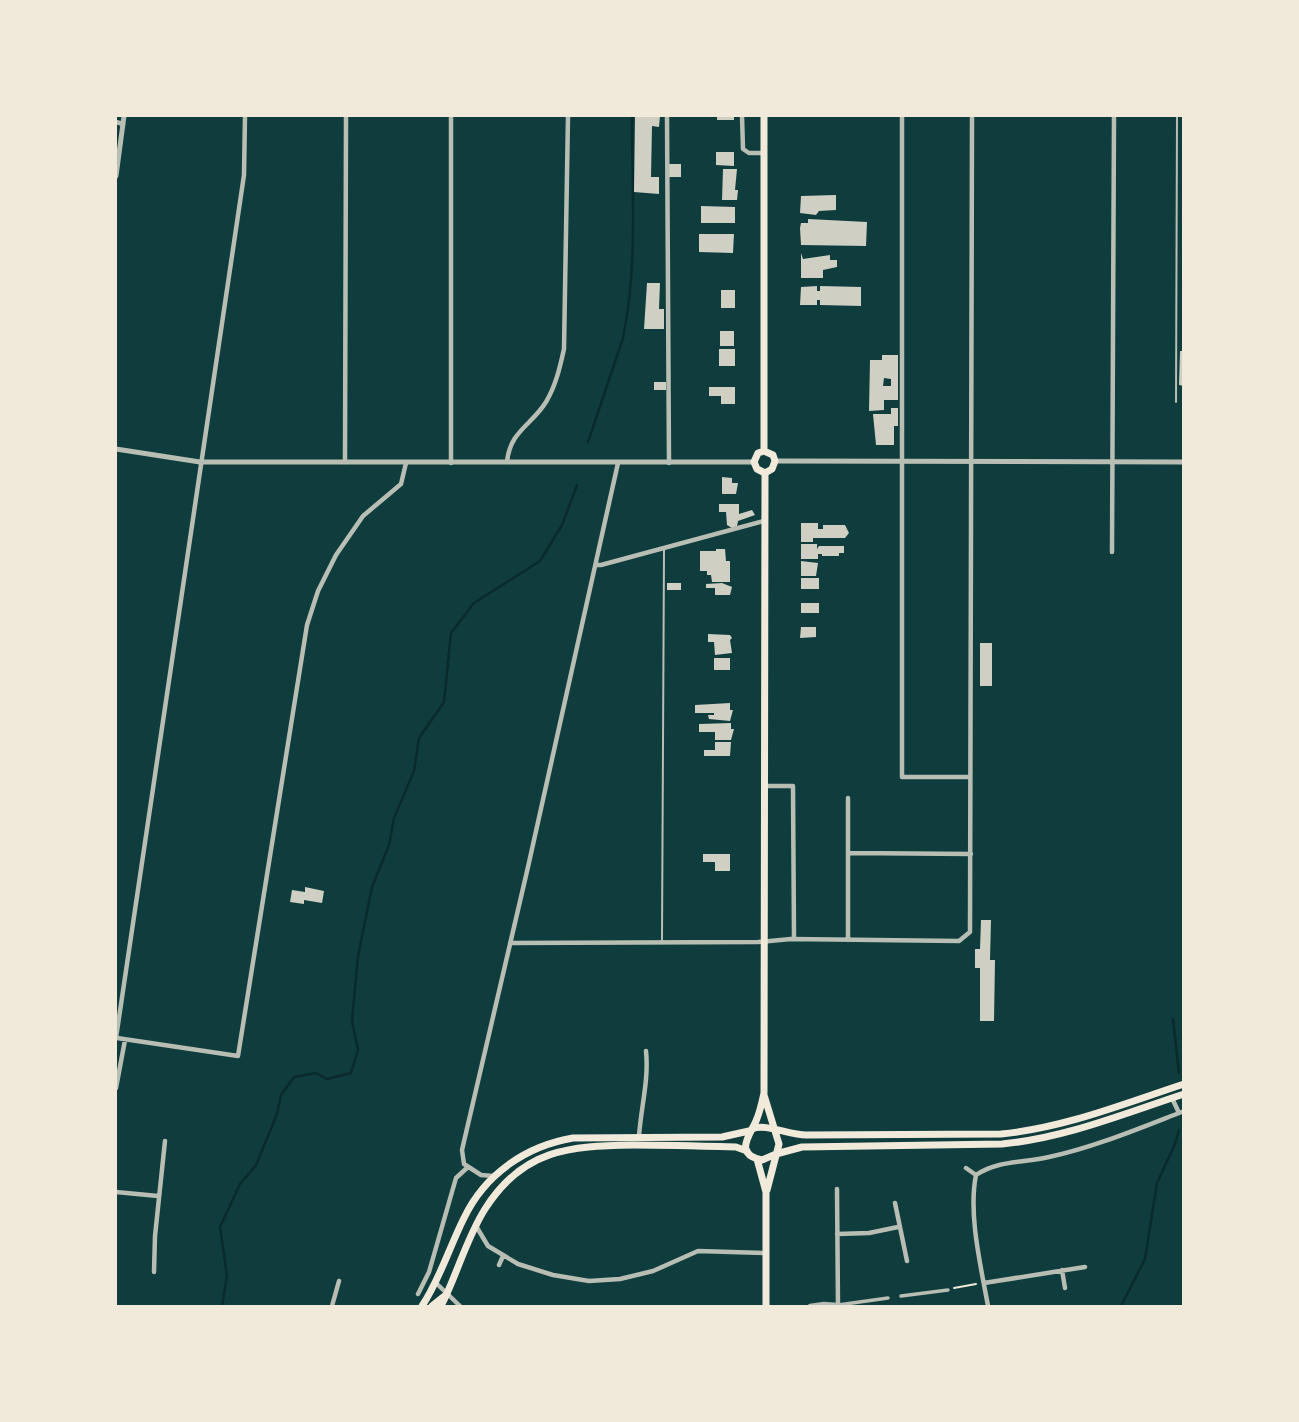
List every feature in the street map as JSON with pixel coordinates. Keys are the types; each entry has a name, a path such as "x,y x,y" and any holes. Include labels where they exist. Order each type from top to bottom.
{"main road":[{"path":"764,116 764,451"},
{"path":"764,451 773,455 775,461 772,469 765,473 757,469 754,462 758,453 764,451"},
{"path":"765,473 764,1094 779,1139 766,1192 765,1307"},
{"path":"422,1307 436,1283 465,1215 477,1196 494,1176 525,1154 559,1140 589,1136 722,1137 761,1126 806,1135 1013,1133 1068,1122 1184,1084"},
{"path":"747,1152 745,1141 764,1094"},
{"path":"441,1307 476,1226 494,1196 509,1178 532,1162 554,1152 589,1146 736,1147 757,1159 767,1159 802,1147 1027,1142 1069,1133 1184,1094"},
{"path":"757,1159 766,1192"},
{"path":"432,1307 447,1294"}],"street":[{"path":"116,176 124,116"},
{"path":"245,116 244,176 116,1038 238,1056 307,625 318,591 336,555 363,516 401,484 406,463"},
{"path":"345,462 346,116"},
{"path":"451,116 451,463"},
{"path":"507,462 510,444 537,415 554,386 564,349 568,116"},
{"path":"667,116 669,463"},
{"path":"742,116 744,149 749,153 764,153"},
{"path":"902,116 902,777 970,777"},
{"path":"510,943 794,939 959,941 970,932 972,116"},
{"path":"1112,552 1114,116"},
{"path":"116,122 123,124"},
{"path":"116,450 200,461 754,462"},
{"path":"775,461 1184,462"},
{"path":"494,1176 487,1177 468,1167 462,1160 462,1150 618,463"},
{"path":"596,565 765,521"},
{"path":"764,786 793,786 794,939"},
{"path":"848,798 848,940"},
{"path":"849,853 971,854"},
{"path":"116,1088 125,1040"},
{"path":"639,1136 640,1111 647,1086 646,1051"},
{"path":"988,1307 975,1210 976,1175 989,1166 1049,1157 1083,1148 1181,1112 1172,1098"},
{"path":"154,1272 158,1196 165,1141"},
{"path":"418,1294 429,1272 456,1178 468,1167"},
{"path":"966,1168 976,1175"},
{"path":"837,1189 837,1306"},
{"path":"116,1192 158,1196"},
{"path":"895,1203 907,1261"},
{"path":"476,1226 488,1246 503,1256 553,1275 589,1281 620,1279 653,1271 698,1251 766,1253"},
{"path":"837,1234 869,1233 898,1227"},
{"path":"499,1265 503,1256"},
{"path":"984,1283 1085,1267"},
{"path":"1062,1270 1065,1288"},
{"path":"331,1307 339,1281"},
{"path":"436,1283 460,1307"},
{"path":"901,1296 948,1290"},
{"path":"810,1307 824,1304 837,1306 888,1298"}],"lane":[{"path":"1176,402 1177,116"},
{"path":"662,942 664,549"}],"path":[{"path":"948,1290 984,1283"}],"building":[{"path":"635,116 660,116 659,127 652,126 651,177 659,177 659,194 634,192"},
{"path":"717,116 734,116 734,120 717,120"},
{"path":"716,152 734,152 734,166 716,165"},
{"path":"669,164 681,164 681,177 669,177"},
{"path":"723,169 737,169 737,200 722,200"},
{"path":"836,195 836,210 819,211 816,215 800,213 801,196"},
{"path":"701,206 735,207 735,223 701,223"},
{"path":"808,219 867,222 866,246 801,245 801,223 808,223"},
{"path":"699,234 734,234 733,253 699,252"},
{"path":"801,253 803,259 830,255 830,260 837,260 837,267 823,270 823,278 801,278"},
{"path":"647,283 660,283 659,309 664,309 664,329 644,329"},
{"path":"817,286 817,291 820,291 820,286 861,287 861,306 820,305 820,300 817,300 817,305 800,305 801,287"},
{"path":"721,290 735,290 735,308 721,308"},
{"path":"720,331 734,331 734,346 720,346"},
{"path":"719,349 735,349 735,366 719,366"},
{"path":"1180,351 1184,351 1184,386 1179,385"},
{"path":"882,355 898,355 898,400 884,400 884,410 869,411 870,360 882,360","holes":["884,378 891,379 891,386 883,386"]},
{"path":"654,382 666,382 666,390 654,390"},
{"path":"709,387 735,387 735,404 721,404 721,396 709,396"},
{"path":"891,408 898,408 894,445 876,445 873,414 891,414"},
{"path":"722,477 732,478 732,483 738,483 736,494 722,494"},
{"path":"719,504 739,504 739,514 752,510 755,515 738,521 737,526 732,528 727,525 726,512 719,512"},
{"path":"801,523 818,523 818,529 823,529 823,525 845,525 849,533 845,538 813,538 813,542 801,542"},
{"path":"801,544 817,544 817,549 819,546 844,546 844,553 839,553 839,556 818,554 818,559 801,559"},
{"path":"725,549 726,561 730,561 730,582 712,582 707,571 700,571 700,551"},
{"path":"801,561 818,563 816,576 801,576"},
{"path":"801,578 819,578 819,589 801,589"},
{"path":"667,583 681,583 681,590 667,590"},
{"path":"722,583 732,587 730,595 715,595 715,588 706,588 706,584"},
{"path":"801,603 819,603 819,613 801,613"},
{"path":"801,627 816,627 816,637 800,638"},
{"path":"708,634 730,635 732,653 715,655 714,642 708,642"},
{"path":"980,643 992,643 992,686 980,686"},
{"path":"714,658 730,658 730,670 714,670"},
{"path":"730,703 730,710 733,710 730,721 709,719 708,715 714,713 695,713 695,705"},
{"path":"731,723 731,729 734,729 731,740 715,740 715,732 699,732 699,724"},
{"path":"715,742 731,742 730,756 704,756 704,750 715,750"},
{"path":"703,854 730,854 730,871 715,871 715,862 703,862"},
{"path":"305,887 324,891 322,903 304,900 304,904 290,902 292,890 305,892"},
{"path":"981,920 991,920 990,960 995,960 994,1021 980,1021 980,968 975,968 975,949 980,949"}],"waterway":[{"path":"588,442 623,338 628,311 633,227 632,116"},
{"path":"222,1306 227,1276 220,1227 240,1184 256,1165 277,1114 281,1095 294,1077 316,1073 327,1079 351,1073 358,1050 352,1021 358,956 372,887 389,845 394,818 414,771 419,738 444,702 451,633 474,603 540,561 562,525 577,485"},
{"path":"1173,1019 1179,1073"},
{"path":"1121,1306 1145,1259 1157,1183 1179,1130"}]}
